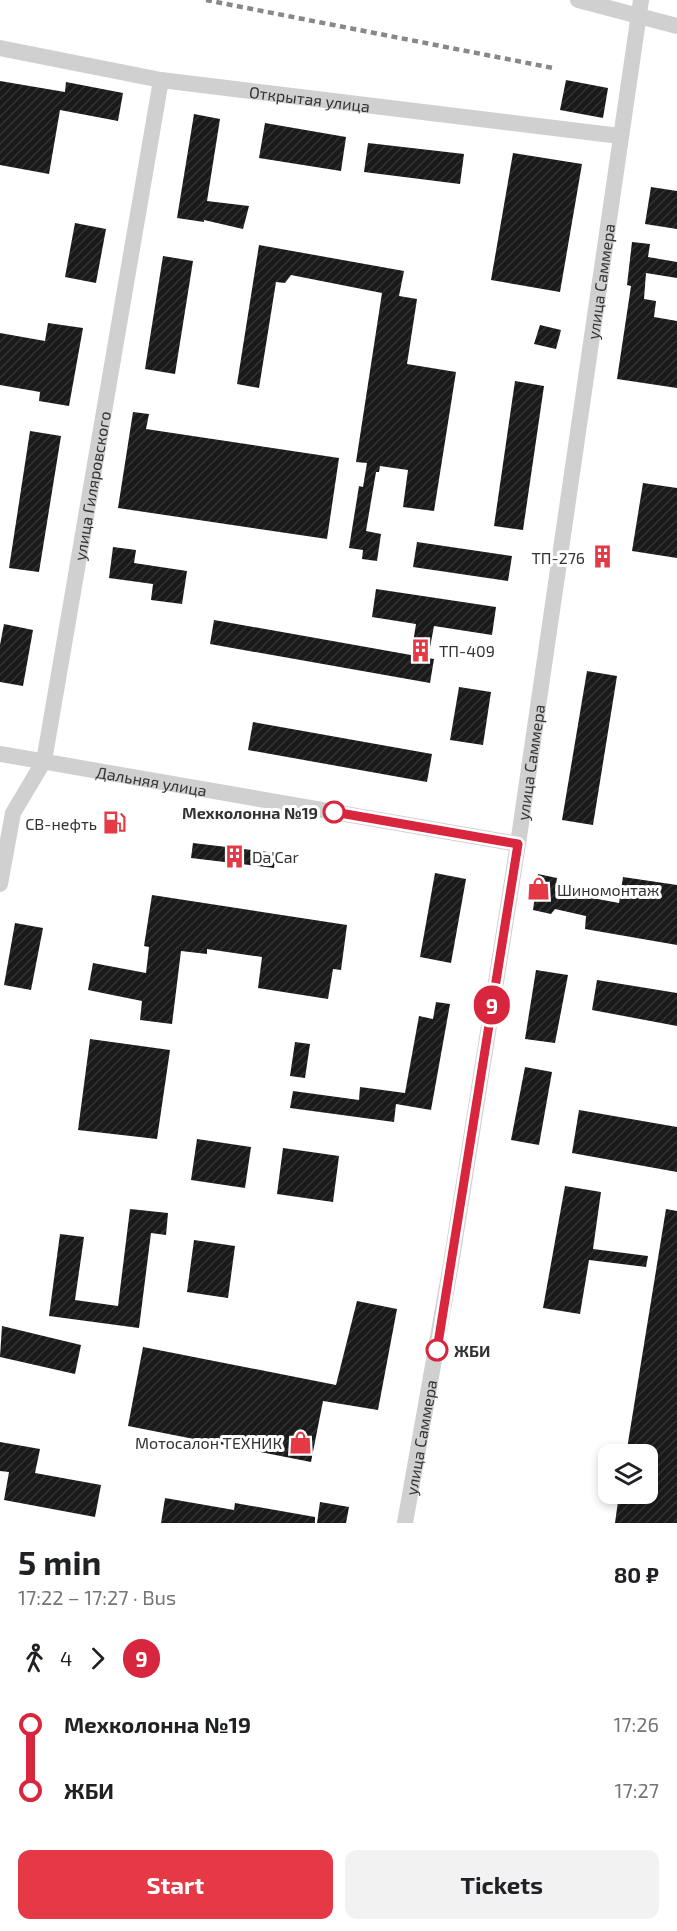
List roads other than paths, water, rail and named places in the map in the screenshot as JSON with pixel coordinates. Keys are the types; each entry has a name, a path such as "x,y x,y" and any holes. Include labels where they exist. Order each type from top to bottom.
{"street":[{"path":"578,0 677,26"},
{"name":"улица Саммера","path":"405,1523 451,1264 518,844 641,0"},
{"name":"Открытая улица","path":"0,48 161,80 620,136"},
{"name":"улица Гиляровского","path":"0,884 13,813 44,761 161,80"},
{"name":"Дальняя улица","path":"0,754 518,844"}],"railway":[{"path":"206,0 553,68"}],"place":[{"name":"ТП-276","path":"603,557"},
{"name":"ТП-409","path":"421,650"},
{"name":"Мехколонна №19","path":"334,812"},
{"name":"СВ-нефть","path":"115,823"},
{"name":"Da'Car","path":"234,856"},
{"name":"Шиномонтаж","path":"539,889"},
{"name":"ЖБИ","path":"437,1350"},
{"name":"Мотосалон ТЕХНИК","path":"300,1442"}]}
